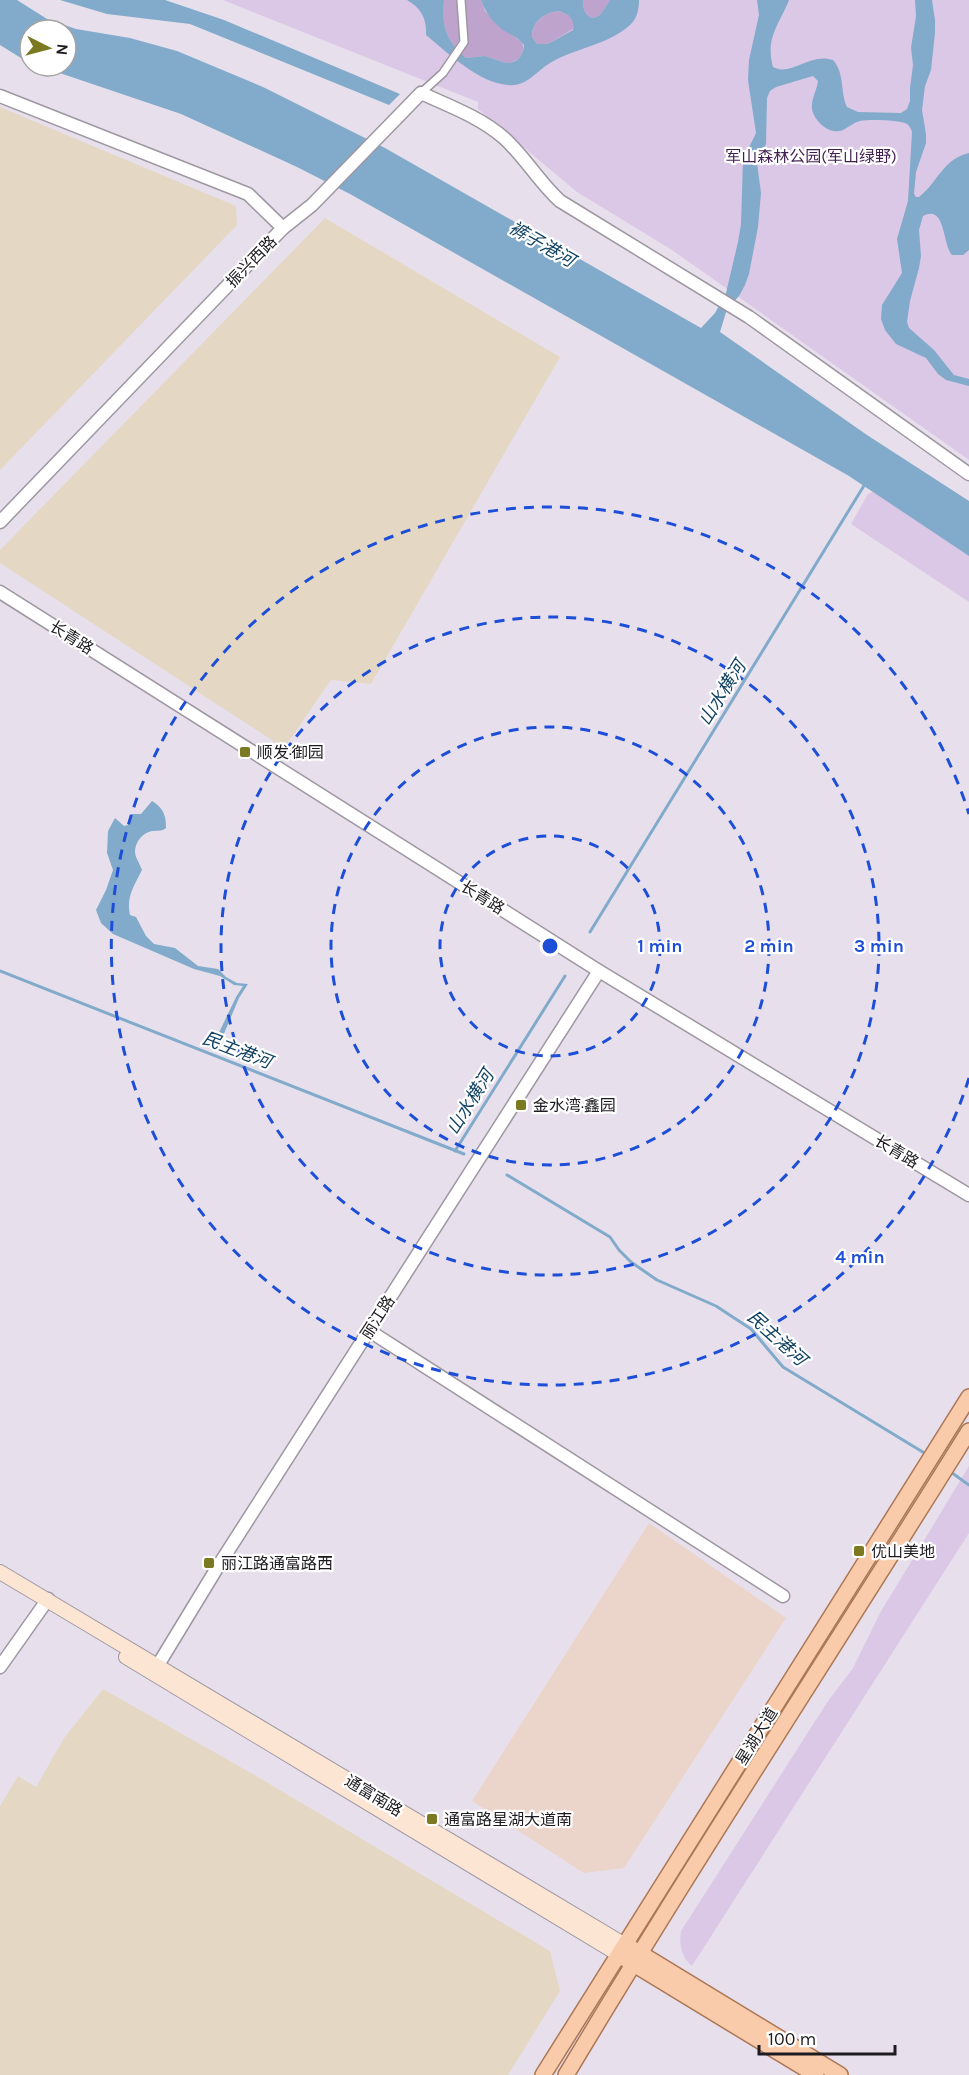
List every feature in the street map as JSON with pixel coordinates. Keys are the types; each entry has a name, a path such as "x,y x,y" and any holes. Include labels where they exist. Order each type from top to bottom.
{"main road":[{"name":"星湖大道","path":"543,2075 969,1397"},
{"name":"星湖大道","path":"566,2075 636,1958 830,1655 969,1431"},
{"name":"通富南路","path":"0,1572 45,1603 622,1950 840,2075"},
{"name":"通富南路","path":"0,1582 45,1603 158,1665 622,1950"},
{"name":"通富南路","path":"636,1958 816,2075"}],"street":[{"path":"283,228 312,205 443,73 464,42 461,0"},
{"path":"422,93 478,119 503,137 546,188 560,201 721,299 969,474"},
{"name":"振兴西路","path":"0,96 248,194 283,228 0,522"},
{"name":"长青路","path":"0,592 599,970 969,1195"},
{"name":"丽江路","path":"158,1665 368,1330 599,970"},
{"path":"368,1330 783,1596"},
{"path":"0,1667 45,1603"}],"shaded area":[{"path":"444,0 481,0 485,11 499,26 522,42 523,50 520,57 506,63 485,56 466,58 453,45 446,32"},
{"path":"583,0 610,0 600,15 594,18 585,12"},
{"path":"558,11 570,17 573,29 548,44 537,44 532,37 534,26 544,16"},
{"path":"0,107 236,206 237,225 0,470"},
{"path":"325,218 560,357 371,684 331,680 284,748 0,563 0,550"},
{"path":"649,1523 786,1618 624,1868 584,1873 472,1801"},
{"path":"103,1689 258,1777 550,1951 560,1991 508,2075 0,2075 0,1806 18,1776 36,1787 64,1738"}],"green space":[{"name":"军山森林公园(军山绿野)","path":"223,0 969,0 969,460 672,250 577,192 478,109 478,102"},
{"path":"878,493 969,555 969,602 851,524 868,494"},
{"path":"969,1466 969,1533 692,1966 685,1959 682,1950 681,1931 828,1701 853,1668 880,1613"}],"water":[{"path":"0,0 17,0 45,18 18,18 18,56 0,45"},
{"path":"60,0 165,0 224,20 400,94 389,105 190,24 107,14"},
{"path":"407,0 444,0 446,32 453,45 466,58 485,56 506,63 514,62 519,58 524,45 495,23 488,15 481,0 583,0 585,12 594,18 600,15 610,0 639,0 634,20 621,32 557,59 524,82 514,85 486,79 454,58 426,35 422,14","holes":["562,12 572,20 573,30 548,44 537,44 532,37 537,22 548,14"]},
{"name":"裤子港河","path":"757,0 789,0 772,40 773,67 787,69 816,59 833,60 841,77 847,107 858,112 901,113 907,109 910,101 915,0 932,0 935,33 931,70 925,86 922,110 926,143 916,172 914,194 919,197 953,160 969,153 969,250 963,255 952,255 940,220 936,215 923,216 919,230 921,256 907,322 909,328 934,350 954,375 969,379 969,386 946,380 938,374 926,358 896,344 885,330 881,319 882,305 902,273 897,239 908,201 912,132 910,128 907,124 898,122 864,120 843,130 828,129 813,114 812,102 818,81 813,76 776,87 770,91 767,98 766,144 757,163 761,193 758,227 749,274 739,296 727,309 720,332 867,435 969,501 969,556 849,476 350,194 181,114 74,78 78,78 78,29 130,38 177,51 263,87 385,148 701,328 715,313 726,293 738,242 741,224 743,160 756,133 748,80 749,60 759,15"},
{"path":"152,801 163,812 166,828 148,832 136,844 135,853 142,870 130,897 130,915 136,917 146,936 154,944 175,948 198,966 218,969 237,983 248,984 239,998 220,1043 215,1041 243,986 234,985 220,976 194,969 113,934 101,923 96,910 113,870 107,853 108,831 115,818 124,826 128,825 131,814 141,814"}],"waterway":[{"name":"山水横河","path":"590,932 865,484"},
{"name":"民主港河","path":"0,971 464,1154"},
{"name":"山水横河","path":"455,1151 565,976"},
{"name":"民主港河","path":"507,1175 610,1237 631,1262 657,1280 716,1306 751,1329 783,1367 926,1454"},
{"name":"民主港河","path":"948,1470 969,1485"}],"place":[{"name":"顺发·御园","path":"245,752"},
{"name":"金水湾·鑫园","path":"521,1105"},
{"name":"优山美地","path":"859,1551"},
{"name":"丽江路通富路西","path":"209,1563"},
{"name":"通富路星湖大道南","path":"432,1819"}]}
